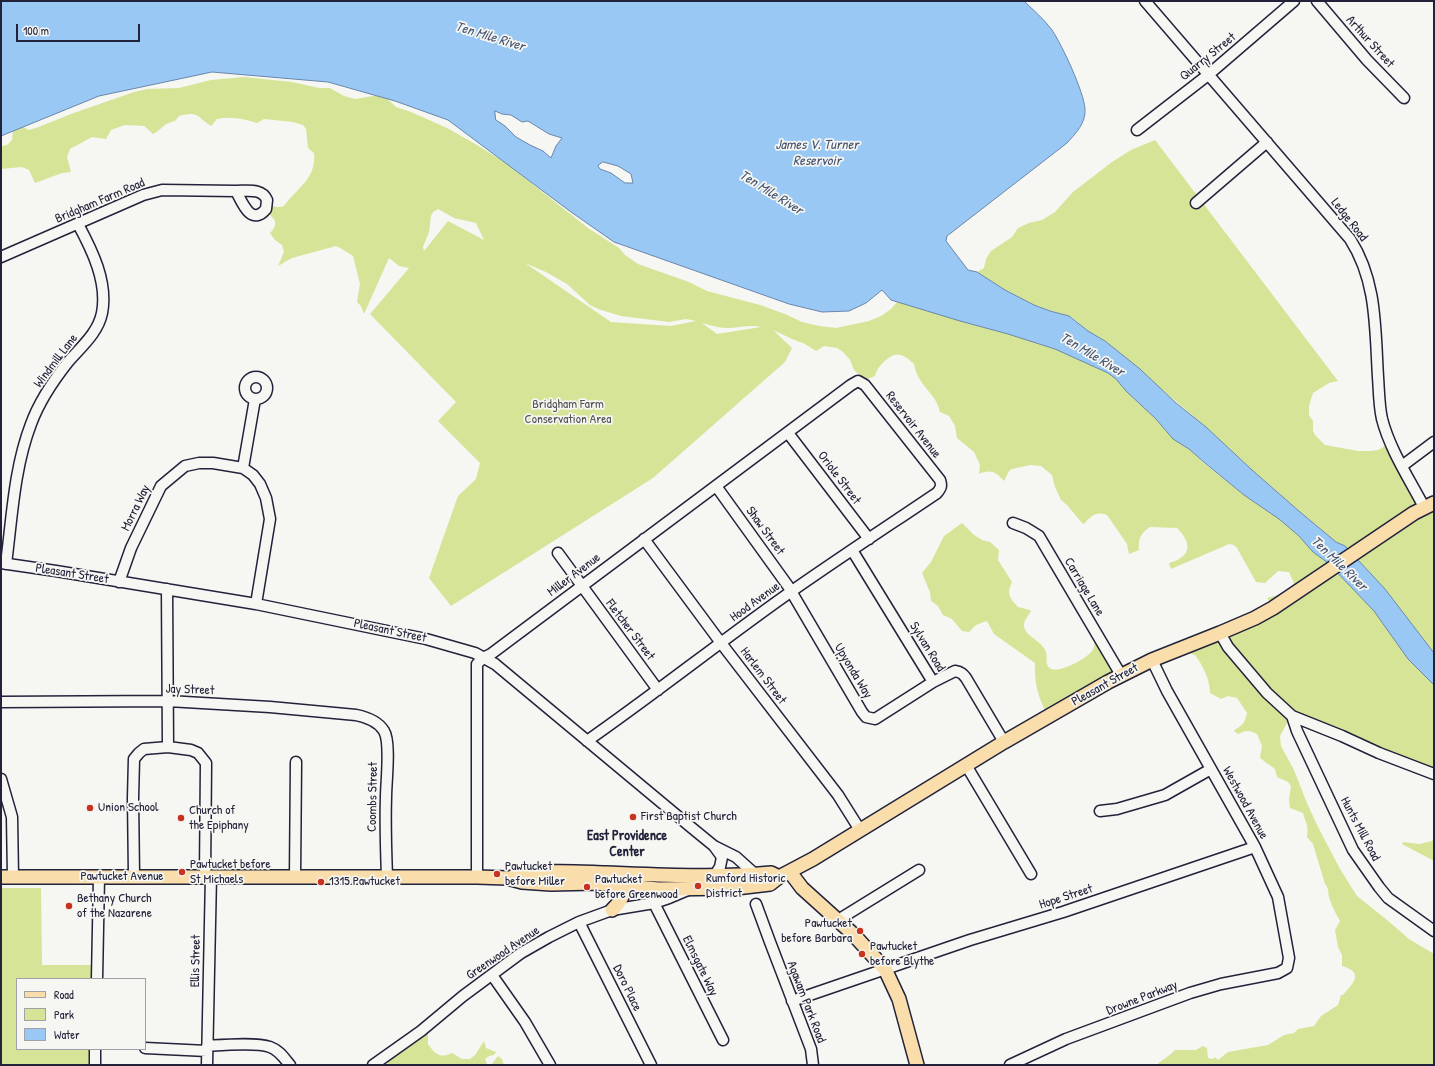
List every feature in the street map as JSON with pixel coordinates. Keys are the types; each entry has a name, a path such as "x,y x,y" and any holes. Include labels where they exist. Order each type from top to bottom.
{"main road":[{"name":"Pleasant Street","path":"785,874 813,859 1004,742 1121,675 1152,660 1255,618 1273,608 1429,505"},
{"name":"Pawtucket Avenue","path":"627,880 658,889 688,890 736,888 770,884 785,874"},
{"name":"Pawtucket Avenue","path":"7,877 477,877 506,878 522,882 552,884 595,883 715,875 785,874"},
{"path":"785,874 838,920 866,947 884,969 899,999 917,1065"},
{"path":"612,910 621,902 627,880"}],"street":[{"name":"Quarry Street","path":"1137,130 1208,75 1294,1"},
{"name":"Arthur Street","path":"1317,1 1367,60 1404,98"},
{"name":"Ledge Road","path":"1149,2 1208,75 1350,239 1361,259 1368,278 1373,301 1382,419 1387,434 1402,466 1429,505"},
{"path":"1196,204 1267,142"},
{"name":"Bridgham Farm Road","path":"1,257 144,195 162,190 236,191"},
{"name":"Windmill Lane","path":"4,564 21,452 31,423 52,384 90,338 102,314 103,296 98,267 78,224"},
{"name":"Miller Avenue","path":"483,658 491,654 858,381"},
{"name":"Reservoir Avenue","path":"858,381 866,385 940,480 942,485 941,489"},
{"path":"255,399 243,468 253,475 260,484 266,498 270,518 256,604"},
{"name":"Oriole Street","path":"788,432 869,539"},
{"path":"1402,466 1434,442"},
{"name":"Morra Way","path":"119,582 132,548 161,486 185,466 199,463 213,463 243,468"},
{"name":"Shaw Street","path":"716,486 791,592"},
{"name":"Hood Avenue","path":"586,741 791,592 937,494 941,489"},
{"name":"Carriage Lane","path":"1013,523 1026,528 1039,536 1121,675"},
{"name":"Harlem Street","path":"644,539 721,643 838,795 860,830"},
{"name":"Sylvan Road","path":"852,550 933,682 955,671 963,674 1004,742"},
{"name":"Fletcher Street","path":"558,553 658,690"},
{"name":"Pleasant Street","path":"4,564 56,571 256,604 426,639 474,653 495,664 714,846 736,857 756,874"},
{"path":"167,589 168,747"},
{"name":"Upyonda Way","path":"791,592 866,717 875,719 933,682"},
{"name":"Hunts Mill Road","path":"1220,633 1228,647 1267,693 1292,716 1379,753 1434,774"},
{"path":"477,877 477,664 483,658"},
{"name":"Westwood Avenue","path":"1152,660 1167,691 1255,847 1278,897 1289,958 1287,968"},
{"name":"Jay Street","path":"1,702 168,702 270,706 356,715 376,722"},
{"name":"Hunts Mill Road","path":"1292,716 1297,731 1353,850 1388,898 1434,931"},
{"name":"Coombs Street","path":"376,722 385,732 387,741 387,877"},
{"name":"Ellis Street","path":"134,876 134,759 138,753 144,749 168,747 191,750 198,753 206,763 208,876 207,1065"},
{"path":"295,877 296,762"},
{"path":"966,765 1031,874"},
{"path":"1100,810 1117,809 1165,795 1211,769"},
{"path":"1,779 12,816 7,877"},
{"name":"Pleasant Street","path":"714,846 722,857 720,867 715,875"},
{"name":"Hope Street","path":"792,1001 970,940 1063,912 1255,847"},
{"path":"838,920 919,870"},
{"path":"97,978 99,877"},
{"name":"Greenwood Avenue","path":"379,1063 463,996 521,953 549,937 579,922 612,910 654,903 688,890"},
{"name":"Elmsgate Way","path":"654,903 723,1040"},
{"name":"Agawam Park Road","path":"756,904 811,1049 813,1065"},
{"name":"Doro Place","path":"579,922 651,1065"},
{"name":"Drowne Parkway","path":"1010,1065 1066,1039 1190,993 1221,984 1278,973 1287,968"},
{"path":"492,975 525,1022 550,1065"},
{"path":"146,1048 207,1048 261,1045 277,1050 290,1065"},
{"path":"95,1050 95,1065"}],"green space":[{"name":"Bridgham Farm Conservation Area","path":"244,77 292,82 319,88 330,88 344,96 355,99 384,96 396,107 447,128 507,164 588,228 619,248 625,255 638,264 689,282 707,291 760,305 802,322 836,328 869,321 881,316 891,309 898,301 1055,349 1108,373 1116,379 1126,391 1156,419 1173,439 1189,449 1205,464 1244,495 1279,519 1299,536 1313,552 1328,563 1374,611 1408,659 1434,685 1434,788 1432,777 1295,721 1287,723 1280,736 1281,746 1294,770 1317,825 1340,869 1357,896 1409,939 1434,954 1434,1065 1156,1065 1175,1050 1196,1050 1203,1046 1207,1048 1208,1058 1213,1059 1215,1057 1218,1060 1228,1052 1268,1045 1284,1035 1294,1033 1298,1029 1314,1026 1321,1016 1338,1005 1341,995 1347,991 1355,979 1353,972 1342,966 1342,955 1338,947 1335,930 1340,921 1329,898 1313,844 1307,837 1307,827 1303,813 1290,808 1289,800 1291,786 1288,782 1277,777 1275,769 1260,758 1262,746 1257,734 1248,731 1238,734 1234,731 1243,723 1247,713 1237,698 1228,696 1221,699 1210,693 1206,673 1201,664 1195,655 1186,652 1274,608 1267,598 1286,593 1294,583 1289,572 1278,571 1265,583 1256,582 1237,548 1234,545 1229,544 1171,569 1169,563 1182,557 1186,553 1187,549 1185,539 1177,528 1150,527 1144,531 1141,536 1139,550 1129,554 1127,544 1107,515 1097,514 1091,517 1084,524 1082,523 1061,500 1055,487 1052,475 1041,466 1030,465 1012,469 1009,471 1004,481 993,472 979,474 980,465 974,452 957,438 955,426 949,416 940,412 935,400 919,378 914,364 904,356 897,354 890,357 880,365 875,376 867,379 854,370 850,360 837,348 824,346 816,351 805,344 773,330 792,348 785,362 653,478 451,606 429,578 458,496 476,479 480,463 438,421 456,402 370,314 409,268 399,266 389,258 364,314 361,306 357,302 360,284 353,256 342,249 336,246 292,258 278,266 284,252 282,245 275,240 270,233 275,226 275,221 271,216 264,212 268,203 276,207 284,206 309,176 314,162 314,153 308,148 306,129 303,125 293,122 264,119 257,123 243,119 227,118 217,119 211,126 197,115 191,114 179,116 175,121 165,125 153,134 144,126 125,125 111,130 106,139 92,137 70,149 67,157 71,172 62,173 35,183 29,170 22,167 1,169 1,146 7,145 12,140 13,129 21,125 28,130 134,92 147,89 179,88 211,80","holes":["438,209 454,218 476,223 484,240 448,221 424,251 423,247 429,232 431,216 433,212","525,263 546,272 567,284 590,305 598,309 621,316 669,322 686,319 696,321 671,326 611,322","702,323 724,328 753,326 761,327 717,334"]},
{"path":"1155,140 1338,381 1329,383 1313,393 1309,406 1309,415 1313,421 1313,431 1315,435 1325,445 1358,451 1378,450 1387,445 1434,507 1434,653 1385,589 1345,546 1336,542 1300,512 1206,427 1105,341 1088,331 1073,318 1034,305 1005,290 977,272 984,268 986,259 991,251 1012,237 1018,228 1029,223 1042,220 1055,212 1073,192 1112,162 1131,150"},
{"path":"962,523 974,535 982,540 990,542 999,550 998,560 1012,582 1009,590 1010,596 1018,607 1031,611 1025,621 1025,630 1041,644 1045,650 1047,654 1047,663 1051,669 1060,669 1079,661 1089,654 1093,649 1095,642 1102,641 1118,669 1047,714 1037,690 1035,663 994,634 987,621 976,625 969,632 962,631 952,619 943,615 938,606 931,601 930,592 922,573 931,562 944,536"},
{"path":"1434,839 1434,861 1402,844 1403,842 1419,844 1432,841"},
{"path":"1,888 41,888 42,965 93,965 93,978 16,978 16,1050 91,1050 90,1065 1,1065"},
{"path":"427,1032 428,1044 438,1054 444,1056 452,1053 462,1059 470,1059 475,1055 484,1041 486,1048 496,1052 494,1055 485,1059 487,1064 492,1064 498,1056 502,1059 504,1065 389,1065 385,1059"}],"water":[{"name":"James V. Turner Reservoir","path":"1,1 1024,1 1049,26 1061,46 1072,69 1084,101 1084,119 1080,128 1067,143 947,236 946,241 968,270 977,272 1005,290 1034,305 1069,316 1088,331 1105,341 1140,369 1176,403 1206,427 1300,512 1336,542 1345,546 1385,589 1434,653 1434,685 1408,659 1374,611 1328,563 1313,552 1299,536 1279,519 1244,495 1189,449 1173,439 1156,419 1126,391 1116,379 1108,373 1055,349 891,300 882,290 866,303 849,311 822,312 789,304 614,242 571,212 448,120 395,101 328,82 212,72 99,96 1,136","holes":["495,111 502,114 511,115 522,122 528,121 549,134 562,138 556,146 551,158 543,151 516,137 505,126 496,120","603,162 618,166 631,174 633,183 625,183 611,173 600,169 598,166"]}],"place":[{"name":"Union School","path":"90,808"},
{"name":"First Baptist Church","path":"633,817"},
{"name":"Church of the Epiphany","path":"181,818"},
{"name":"Pawtucket before St Michaels","path":"182,872"},
{"name":"Pawtucket before Miller","path":"497,874"},
{"name":"1315 Pawtucket","path":"321,882"},
{"name":"Rumford Historic District","path":"698,886"},
{"name":"Pawtucket before Greenwood","path":"587,887"},
{"name":"Bethany Church of the Nazarene","path":"69,906"},
{"name":"Pawtucket before Barbara","path":"860,931"},
{"name":"Pawtucket before Blythe","path":"862,954"}],"district":[{"name":"East Providence Center","path":"627,844"}],"water label":[{"name":"Ten Mile River","path":"490,37"},
{"name":"Ten Mile River","path":"771,193"},
{"name":"Ten Mile River","path":"1092,355"},
{"name":"Ten Mile River","path":"1339,564"}]}
